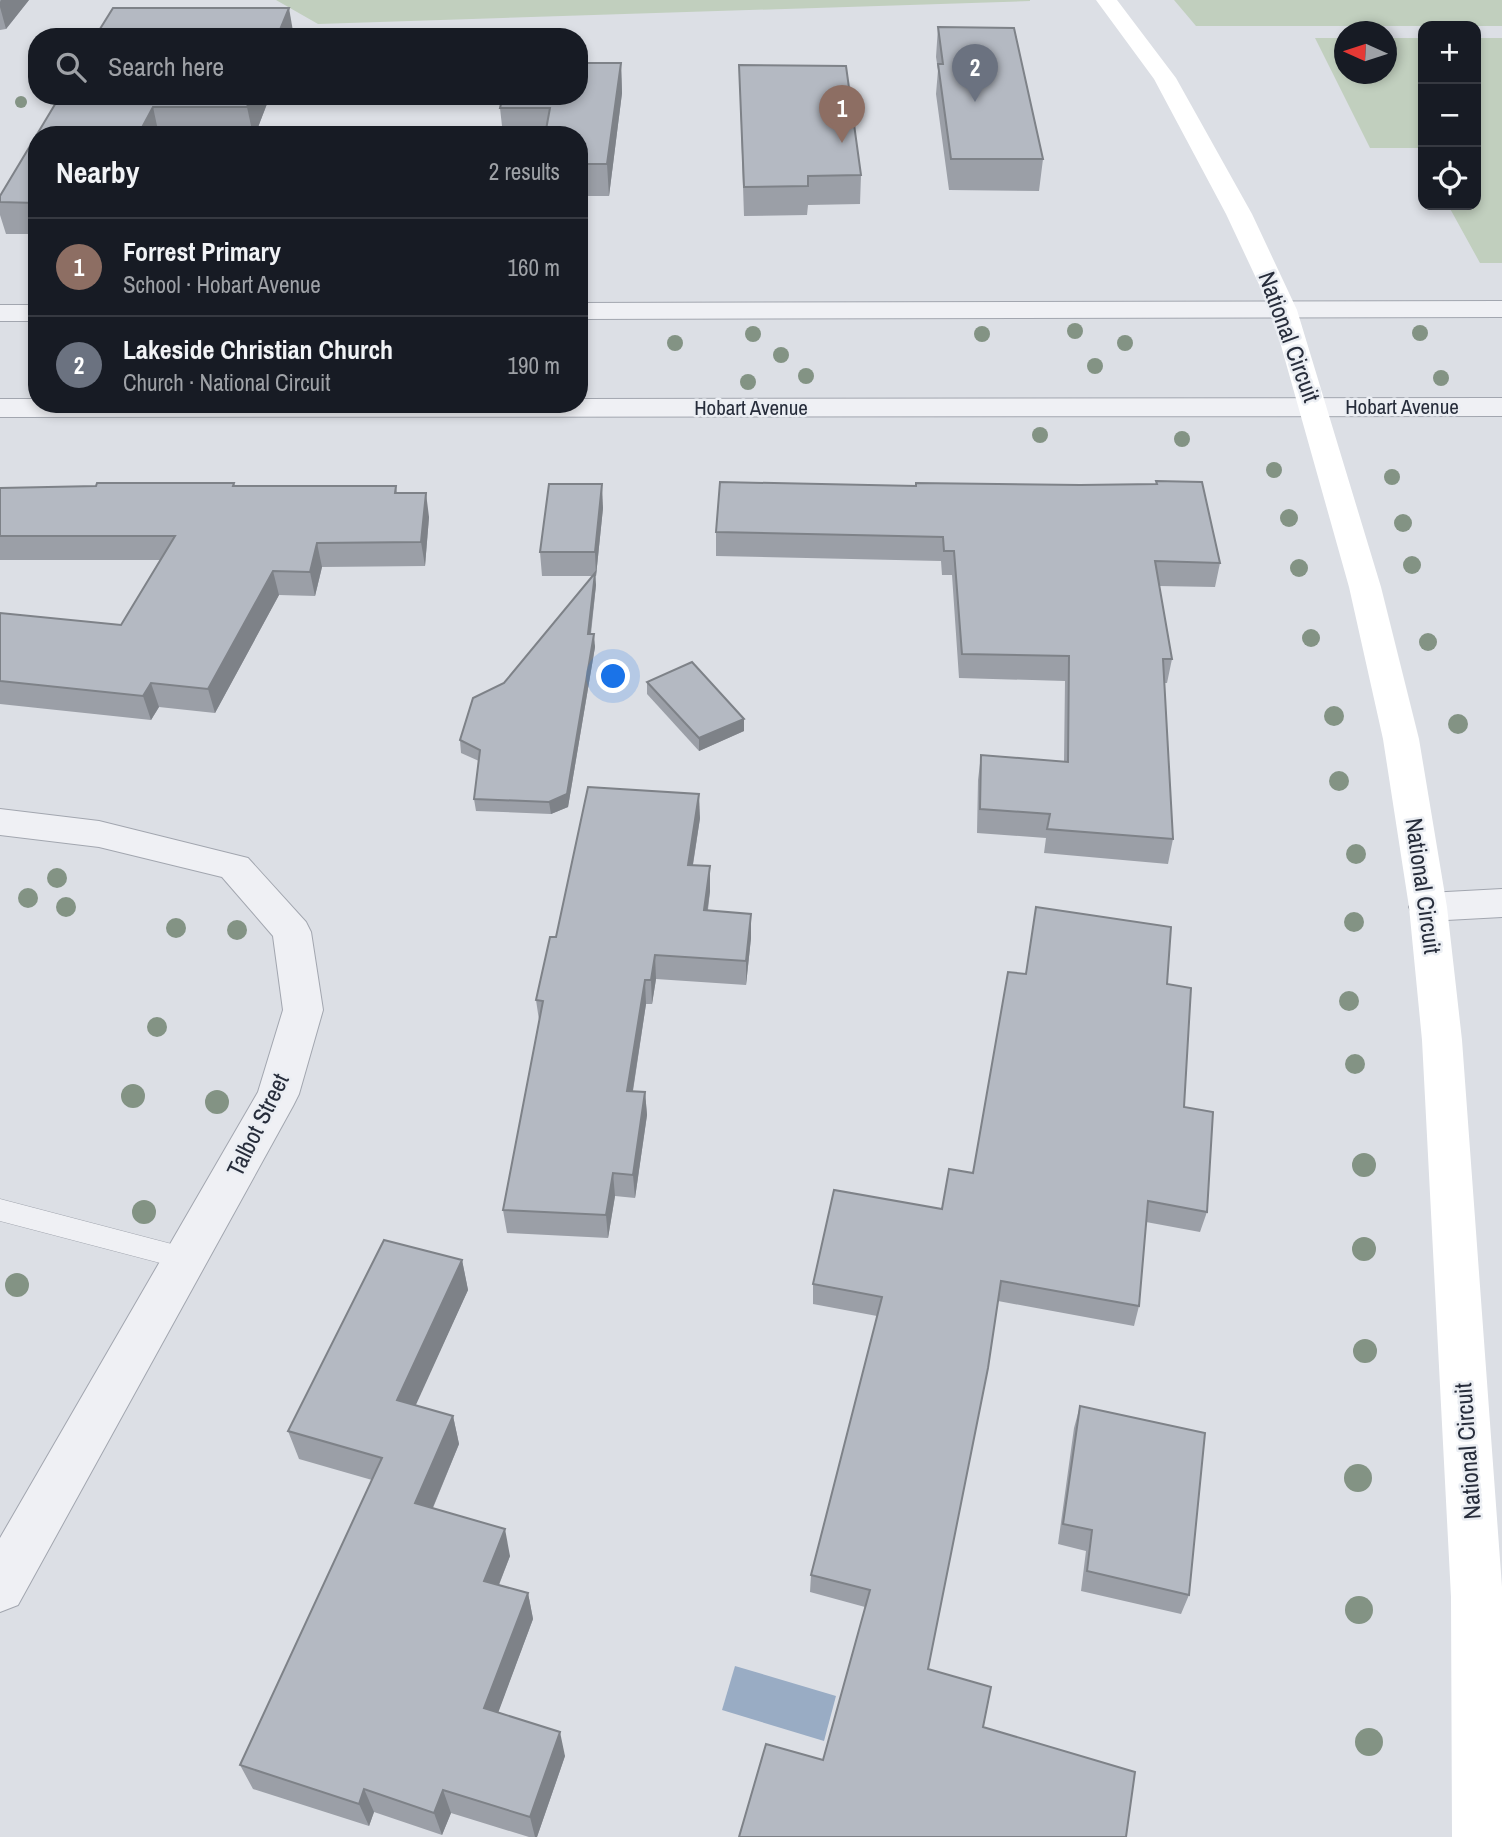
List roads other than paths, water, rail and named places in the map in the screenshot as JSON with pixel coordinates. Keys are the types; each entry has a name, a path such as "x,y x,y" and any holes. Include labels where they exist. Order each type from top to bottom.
{"street":[{"name":"National Circuit","path":"1106,0 1165,78 1239,214 1284,310 1316,407 1365,587 1401,739 1428,907 1442,1040 1478,1597 1480,1837"},
{"path":"588,312 1502,309"},
{"path":"0,313 28,313"},
{"name":"Hobart Avenue","path":"588,408 1502,407"},
{"name":"Hobart Avenue","path":"0,408 28,408"},
{"name":"Talbot Street","path":"0,822 99,834 234,867 292,932 303,1010 278,1094 0,1587"},
{"path":"1428,907 1502,904"}],"lane":[{"path":"0,1210 187,1259"}],"water":[{"path":"735,1666 836,1696 824,1741 722,1710"}],"place":[{"name":"Lakeside Christian Church","path":"975,102"},
{"name":"Forrest Primary","path":"842,143"}]}
